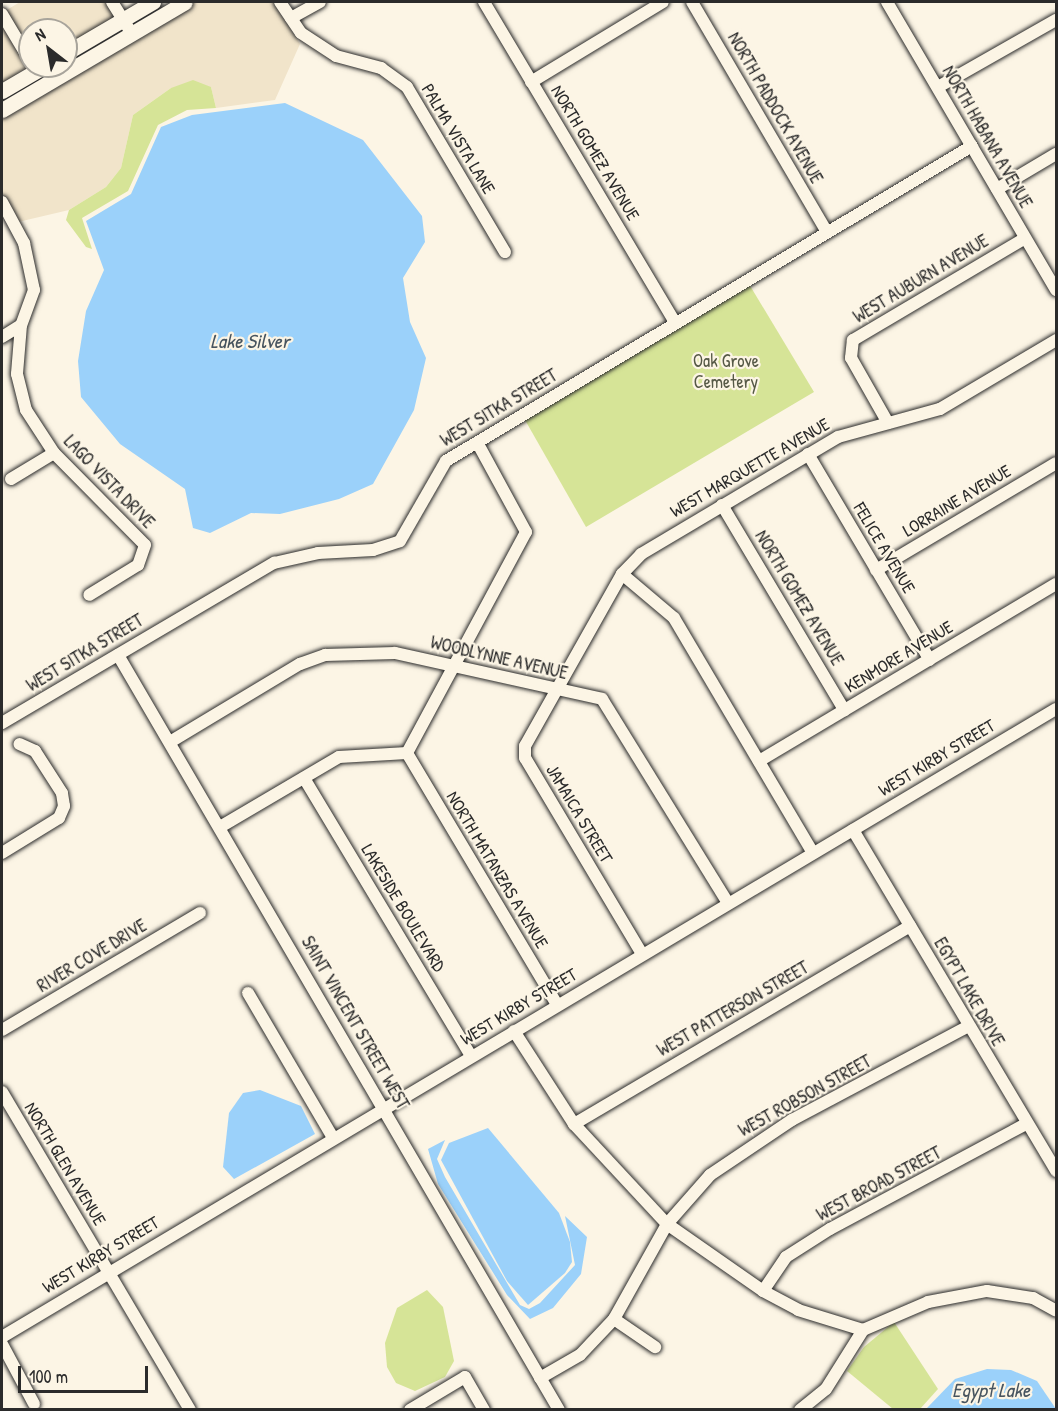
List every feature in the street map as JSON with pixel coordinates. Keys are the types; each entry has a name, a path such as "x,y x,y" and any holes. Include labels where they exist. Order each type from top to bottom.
{"main road":[{"path":"78,46 153,2"},
{"path":"2,110 185,2"},
{"path":"2,91 20,78"}],"street":[{"path":"111,2 131,33"},
{"name":"PALMA VISTA LANE","path":"280,2 301,33 336,56 381,68 407,87 505,252"},
{"path":"291,18 320,2"},
{"name":"NORTH GOMEZ AVENUE","path":"484,2 675,323"},
{"path":"531,82 663,2"},
{"name":"NORTH PADDOCK AVENUE","path":"692,2 827,232"},
{"name":"NORTH HABANA AVENUE","path":"887,2 998,189 1024,238 1052,273 1056,290"},
{"path":"2,14 18,38"},
{"path":"938,87 1056,20"},
{"path":"41,78 44,85"},
{"name":"WEST SITKA STREET","path":"2,723 274,563 306,554 373,550 400,541 436,470 477,442 972,146"},
{"path":"998,189 1056,154"},
{"name":"LAGO VISTA DRIVE","path":"2,202 24,243 34,290 21,325 17,374 26,410 54,453 145,545 138,565 89,595"},
{"name":"WEST AUBURN AVENUE","path":"888,423 851,358 853,340 1024,238"},
{"path":"2,337 21,325"},
{"name":"WEST MARQUETTE AVENUE","path":"556,690 622,574 641,554 854,429 888,423 940,409 1056,340"},
{"path":"220,827 347,754 407,753 456,667 526,532 477,442"},
{"path":"11,478 54,453"},
{"name":"FELICE AVENUE","path":"808,454 930,660"},
{"name":"LORRAINE AVENUE","path":"876,570 1056,463"},
{"name":"NORTH GOMEZ AVENUE","path":"722,505 844,710"},
{"path":"622,574 674,618 813,853"},
{"name":"KENMORE AVENUE","path":"759,761 1056,584"},
{"name":"WOODLYNNE AVENUE","path":"170,742 312,658 395,654 602,699 611,707 728,903"},
{"name":"SAINT VINCENT STREET WEST","path":"117,655 386,1107 559,1410"},
{"name":"JAMAICA STREET","path":"556,690 525,746 525,758 642,954"},
{"name":"WEST KIRBY STREET","path":"2,1337 1056,709"},
{"path":"2,853 58,818 64,806 62,793 35,751 19,744"},
{"name":"NORTH MATANZAS AVENUE","path":"407,753 557,1005"},
{"name":"LAKESIDE BOULEVARD","path":"304,778 471,1056"},
{"name":"EGYPT LAKE DRIVE","path":"853,830 1056,1171"},
{"name":"RIVER COVE DRIVE","path":"2,1030 200,913"},
{"name":"WEST PATTERSON STREET","path":"573,1124 910,926"},
{"path":"248,993 333,1138"},
{"name":"WEST ROBSON STREET","path":"540,1378 580,1355 614,1319 666,1224 710,1175 753,1144 969,1026"},
{"path":"514,1031 573,1124 666,1224 763,1291 798,1310 863,1330"},
{"name":"NORTH GLEN AVENUE","path":"2,1092 190,1410"},
{"name":"WEST BROAD STREET","path":"763,1291 786,1257 830,1229 1026,1124"},
{"path":"800,1410 826,1389 863,1330 928,1302 987,1291 1034,1298 1056,1311"},
{"path":"614,1319 654,1347"},
{"path":"2,1344 34,1404"},
{"path":"410,1410 465,1377 484,1410"}],"shaded area":[{"path":"20,2 106,2 116,18 78,40 78,18 18,18 18,33 5,11"},
{"path":"195,2 274,2 300,44 275,100 216,108 211,87 171,88 133,115 121,168 106,187 69,210 18,222 2,192 2,115 65,78 78,78 78,71"},
{"path":"2,23 18,50 18,76 2,85"}],"green space":[{"path":"193,80 211,87 216,108 187,110 158,125 128,191 82,218 92,249 86,247 66,220 69,210 106,187 121,168 133,115 171,88"},
{"name":"Oak Grove Cemetery","path":"749,284 814,392 586,527 525,420"},
{"path":"427,1290 443,1307 454,1361 445,1377 415,1391 396,1383 387,1367 385,1343 397,1308"},
{"path":"894,1322 938,1389 920,1409 893,1409 847,1371 864,1347"}],"water":[{"name":"Lake Silver","path":"285,103 363,140 422,216 425,242 403,278 410,322 426,358 414,410 373,484 339,499 280,514 251,513 210,533 193,528 185,489 120,444 81,397 78,361 86,311 104,270 86,221 131,194 161,127 192,115"},
{"path":"260,1090 301,1106 315,1134 234,1179 223,1167 229,1113 243,1093"},
{"path":"488,1128 559,1213 570,1242 572,1262 565,1273 528,1305 507,1281 441,1160 449,1143"},
{"path":"445,1140 437,1159 445,1177 520,1305 529,1309 540,1303 575,1265 565,1216 587,1237 581,1274 553,1308 530,1319 507,1295 438,1184 428,1149"},
{"name":"Egypt Lake","path":"987,1369 1011,1370 1037,1381 1056,1409 926,1409 955,1379"}]}
